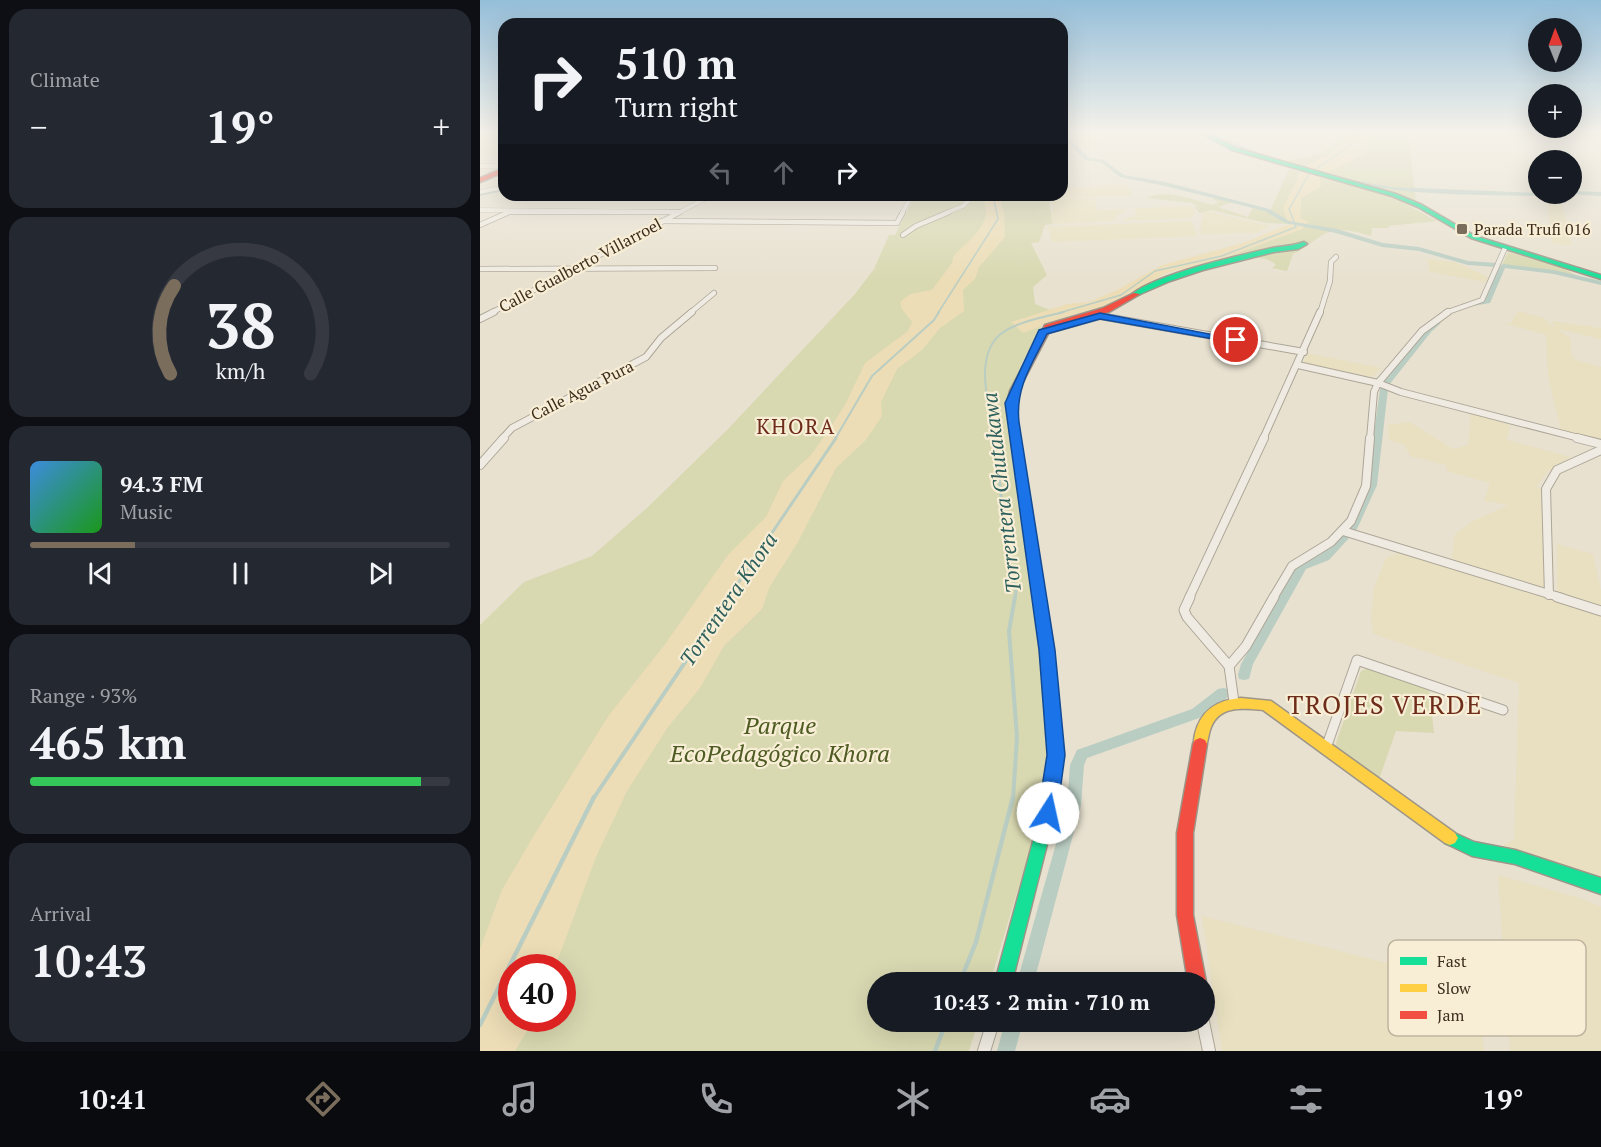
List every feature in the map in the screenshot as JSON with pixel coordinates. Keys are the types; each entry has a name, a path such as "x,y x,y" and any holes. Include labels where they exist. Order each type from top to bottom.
{"street":[{"path":"1345,182 1394,195 1420,207 1460,232 1601,277"},
{"path":"480,192 498,188"},
{"name":"Calle Gualberto Villarroel","path":"480,319 701,201"},
{"path":"662,221 897,224 909,201"},
{"path":"903,235 916,226 963,206 968,201"},
{"path":"480,210 678,213"},
{"path":"480,225 508,212"},
{"path":"1006,972 1051,801 1056,755 1047,650 1011,403 1043,332 1056,323 1106,310 1152,285 1181,275 1276,249 1293,250 1304,244"},
{"path":"1229,666 1246,646 1292,566 1332,542 1352,521 1366,486 1374,392 1378,383 1420,332 1450,308 1482,300 1505,248"},
{"path":"1234,702 1229,666 1187,617 1184,610 1304,352 1330,280 1331,262 1336,257"},
{"path":"480,269 715,268"},
{"name":"Calle Agua Pura","path":"480,465 512,428 646,357 661,338 714,293"},
{"path":"1043,332 1100,316 1304,352"},
{"path":"1298,365 1378,383 1401,392 1601,444"},
{"path":"1549,595 1546,489 1557,470 1601,450"},
{"path":"1343,531 1601,611"},
{"path":"1326,748 1357,660 1503,710"},
{"path":"1195,972 1185,915 1185,834 1188,811 1203,724 1220,705 1234,702 1266,705 1441,834 1472,849 1515,857 1601,886"},
{"path":"984,1051 990,1032"},
{"path":"1205,1032 1209,1051"}],"shaded area":[{"path":"1127,185 1133,196 1068,197 1068,188"},
{"path":"1093,198 1099,210 1124,209 1124,212 1117,215 1113,221 1052,224 1049,211 1053,211 1051,201 1068,201 1068,199"},
{"path":"1547,204 1562,204 1572,246 1552,243"},
{"path":"1192,206 1196,212 1191,218 1122,221 1136,214 1135,208"},
{"path":"1203,210 1270,226 1256,233 1200,234"},
{"path":"1192,221 1197,236 1052,242 1048,227"},
{"path":"1427,259 1455,262 1488,277 1486,282 1430,272"},
{"path":"1518,311 1544,318 1554,328 1552,321 1601,328 1601,339 1557,329 1570,338 1572,356 1576,360 1601,367 1601,441 1561,431 1548,376 1546,335 1503,323 1511,323"},
{"path":"1307,353 1382,368 1372,377 1303,364"},
{"path":"1471,413 1510,425 1507,440 1571,457 1547,472 1536,487 1543,490 1544,591 1451,560 1455,534 1473,521 1509,505 1484,501 1490,483 1447,471 1446,465 1410,456 1405,445 1389,440 1388,425 1410,422 1453,449 1468,445"},
{"path":"1557,544 1593,554 1601,591 1601,609 1557,595"},
{"path":"1402,551 1601,615 1601,881 1510,851 1503,845 1514,840 1519,683 1373,634 1371,616 1374,588 1386,558"},
{"path":"1498,875 1583,899 1601,907 1601,1051 1510,1051 1509,1036 1586,1036 1586,940 1502,940"},
{"path":"1202,916 1388,963 1388,1036 1483,1036 1484,1051 1222,1051 1215,1004 1215,972 1210,972"}],"green space":[{"path":"1283,182 1296,182 1285,210 1290,224 1266,223 1211,210 1200,213 1195,208 1197,206 1192,203 1147,198 1163,194 1213,205 1219,202 1213,199 1216,197 1233,202 1218,207 1248,217 1253,207 1268,212"},
{"path":"1320,182 1338,182 1393,197 1437,221 1388,226 1389,228 1372,228 1371,236 1347,230 1332,231 1293,254 1287,271 1272,268 1276,265 1263,258 1221,259 1302,229 1301,198 1321,186"},
{"path":"1352,182 1414,182 1416,202 1385,190"},
{"name":"Parque EcoPedagógico Khora","path":"912,201 1049,201 1052,224 1045,225 1039,242 1031,243 1047,275 1033,287 1035,304 1050,310 1022,363 1008,400 1009,430 1036,622 1045,718 1047,785 1038,823 993,972 867,972 867,1032 975,1032 969,1051 480,1051 480,625 524,582 592,556 648,507 728,429 855,294 874,269 889,235 895,235"},
{"path":"1508,252 1556,265 1576,275 1502,265"},
{"path":"1374,669 1429,688 1434,733 1396,731 1378,782 1334,749 1361,671"}],"sand":[{"path":"1297,182 1320,182 1321,186 1301,198 1300,218 1308,222 1302,229 1221,259 1167,273 1101,308 1075,314 1023,333 1011,322 1067,304 1089,302 1117,290 1162,265 1246,242 1289,224 1283,208"},
{"name":"Torrentera Khora","path":"985,201 1001,201 1004,213 1005,237 979,267 975,279 963,290 964,311 940,328 922,350 897,369 881,402 882,416 865,441 836,468 798,542 769,588 762,609 724,646 700,688 668,727 627,791 596,857 560,954 498,954 498,1032 526,1032 515,1051 480,1051 480,949 502,890 536,832 609,715 663,647 728,555 766,517 783,481 811,455 826,434 845,405 865,363 908,331 912,322 902,309 900,302 910,294 932,290 952,263 953,257 972,238 986,215"}],"waterway":[{"path":"1151,182 1267,210 1287,222 1337,231 1382,245 1419,249 1468,263 1496,265"},
{"name":"Torrentera Chutakawa","path":"1059,313 1121,295 1155,271 1222,256 1296,227 1289,209 1304,182"},
{"path":"1353,182 1392,189 1528,194"},
{"path":"480,194 498,190"},
{"path":"1582,193 1601,194"},
{"name":"Torrentera Khora","path":"938,313 998,219 994,201"},
{"path":"1464,306 1487,301 1503,266 1554,272 1601,283"},
{"name":"Torrentera Khora","path":"835,439 872,376 934,320 939,312"},
{"name":"Torrentera Chutakawa","path":"994,439 985,383 985,368 993,343 1002,333 1016,325 1064,312"},
{"path":"1386,383 1428,330 1437,323"},
{"path":"1352,529 1372,485 1384,389"},
{"name":"Torrentera Khora","path":"728,598 836,438"},
{"name":"Torrentera Chutakawa","path":"994,438 1008,552 1016,591 1015,598"},
{"path":"1244,675 1247,664 1302,566 1325,557 1345,537"},
{"name":"Torrentera Khora","path":"593,799 729,597"},
{"name":"Torrentera Chutakawa","path":"1013,799 1017,737 1009,631 1015,597"},
{"path":"1028,972 1074,805 1077,765 1082,754 1197,713 1223,693"},
{"name":"Torrentera Chutakawa","path":"964,972 976,942 1013,797"},
{"name":"Torrentera Khora","path":"480,1025 593,799"},
{"name":"Torrentera Chutakawa","path":"935,1051 942,1032"},
{"path":"1006,1051 1011,1032"}],"traffic: fast":[{"path":"1349,182 1394,195 1420,206 1473,237 1601,277"},
{"path":"1136,294 1201,269 1304,244"},
{"path":"1006,972 1051,801 1056,755 1045,634"},
{"path":"1450,838 1472,849 1515,857 1601,886"}],"traffic: slow":[{"path":"1200,744 1208,719 1221,706 1241,703 1266,705 1450,838"}],"traffic: jam":[{"path":"1045,634 1013,422 1011,403 1014,391 1048,327 1106,310 1136,294"},
{"path":"1195,972 1185,915 1185,833 1200,744"}],"place":[{"name":"Parada Trufi 016","path":"1462,229"}],"district":[{"name":"KHORA","path":"796,426"},
{"name":"TROJES VERDE","path":"1385,704"}],"route":[{"path":"1048,813 1056,755 1047,650 1013,422 1011,403 1014,391 1043,332 1100,316 1236,340"}]}
